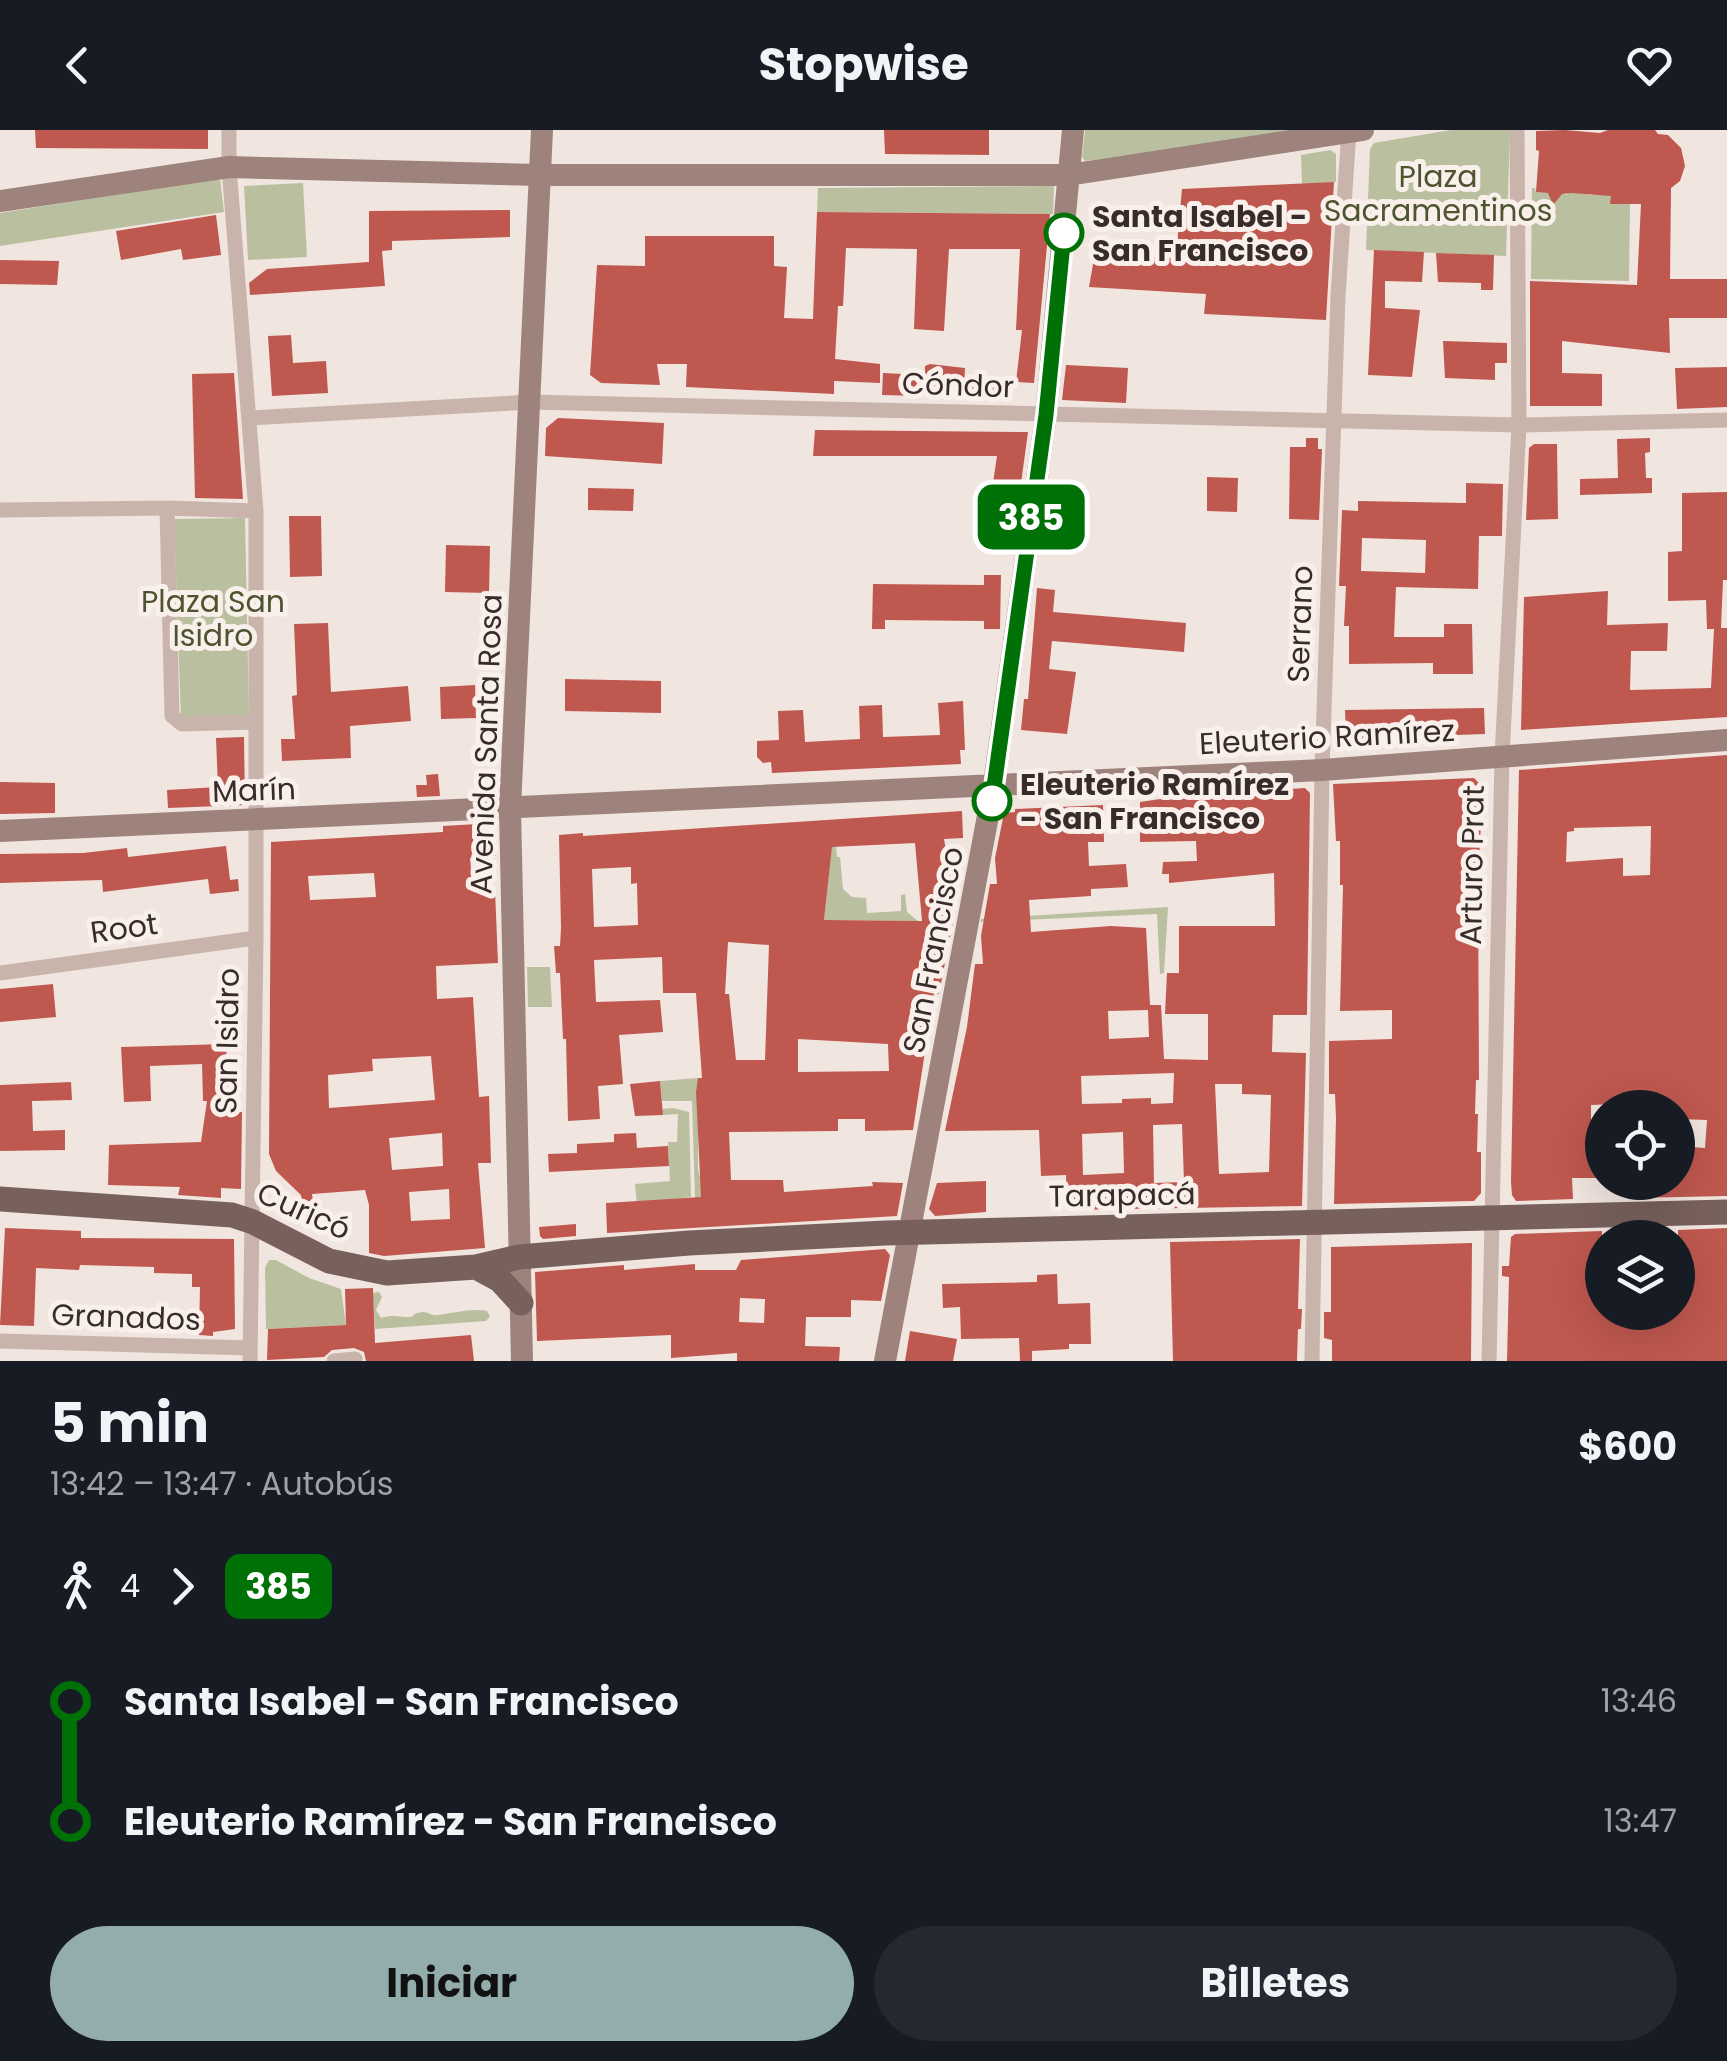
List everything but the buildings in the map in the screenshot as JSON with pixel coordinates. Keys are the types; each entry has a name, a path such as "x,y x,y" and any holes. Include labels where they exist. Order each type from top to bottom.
{"main road":[{"name":"Avenida Santa Rosa","path":"522,1361 510,808 542,130"},
{"name":"San Francisco","path":"885,1361 994,784 1046,415 1074,130"},
{"path":"0,201 229,168 540,175 1068,176 1353,131"},
{"name":"Eleuterio Ramírez","path":"510,808 1322,770 1727,740"},
{"name":"Marín","path":"0,831 510,808"},
{"name":"Curicó","path":"0,1199 232,1215 330,1261 368,1271 476,1266 520,1257"},
{"name":"Tarapacá","path":"520,1257 689,1243 907,1232 1727,1212"},
{"path":"252,1250 262,1238 277,1234"},
{"path":"476,1266 500,1280 520,1303"}],"street":[{"name":"San Isidro","path":"229,130 256,511 256,938 250,1354"},
{"name":"Arturo Prat","path":"1489,1361 1502,757 1519,426 1517,130"},
{"name":"Serrano","path":"1312,1361 1322,770 1338,296 1353,131"},
{"name":"Cóndor","path":"248,418 530,402 1519,426 1727,420"},
{"path":"168,508 172,716 182,724 256,722"},
{"path":"0,510 256,511"},
{"name":"Root","path":"0,972 256,938"},
{"name":"Granados","path":"0,1341 250,1354"},
{"path":"334,1361 355,1359"}],"green space":[{"path":"1085,130 1309,130 1085,161"},
{"name":"Plaza Sacramentinos","path":"1451,130 1510,130 1506,256 1366,250 1370,149 1374,143"},
{"path":"1330,150 1336,154 1336,182 1302,184 1301,155"},
{"path":"220,178 224,212 0,246 0,213"},
{"path":"303,183 307,257 248,260 244,186"},
{"path":"1054,186 1053,214 817,212 818,188"},
{"path":"1532,188 1550,193 1557,200 1560,190 1566,195 1592,195 1611,190 1611,203 1630,204 1629,281 1531,279"},
{"name":"Plaza San Isidro","path":"245,518 249,717 181,719 174,519"},
{"path":"832,845 836,845 840,857 843,889 852,897 866,898 867,913 901,911 901,895 905,894 907,912 918,921 824,920"},
{"path":"1168,907 1164,973 1160,974 1157,914 980,922 981,919"},
{"path":"527,967 550,967 552,1007 528,1007"},
{"path":"698,1078 698,1170 706,1197 695,1199 692,1101 662,1101 660,1081"},
{"path":"662,1109 689,1112 691,1197 637,1204 635,1184 670,1181 668,1142 677,1142 678,1114 663,1115"},
{"path":"269,1260 341,1289 346,1325 266,1329 265,1268"},
{"path":"379,1292 382,1297 376,1310 381,1318 475,1310 487,1311 490,1316 486,1321 375,1329 373,1293"}],"bus line":[{"name":"385","path":"992,801 1046,415 1064,233"}],"place":[{"name":"Santa Isabel - San Francisco","path":"1064,233"},
{"name":"Eleuterio Ramírez - San Francisco","path":"992,801"}]}
